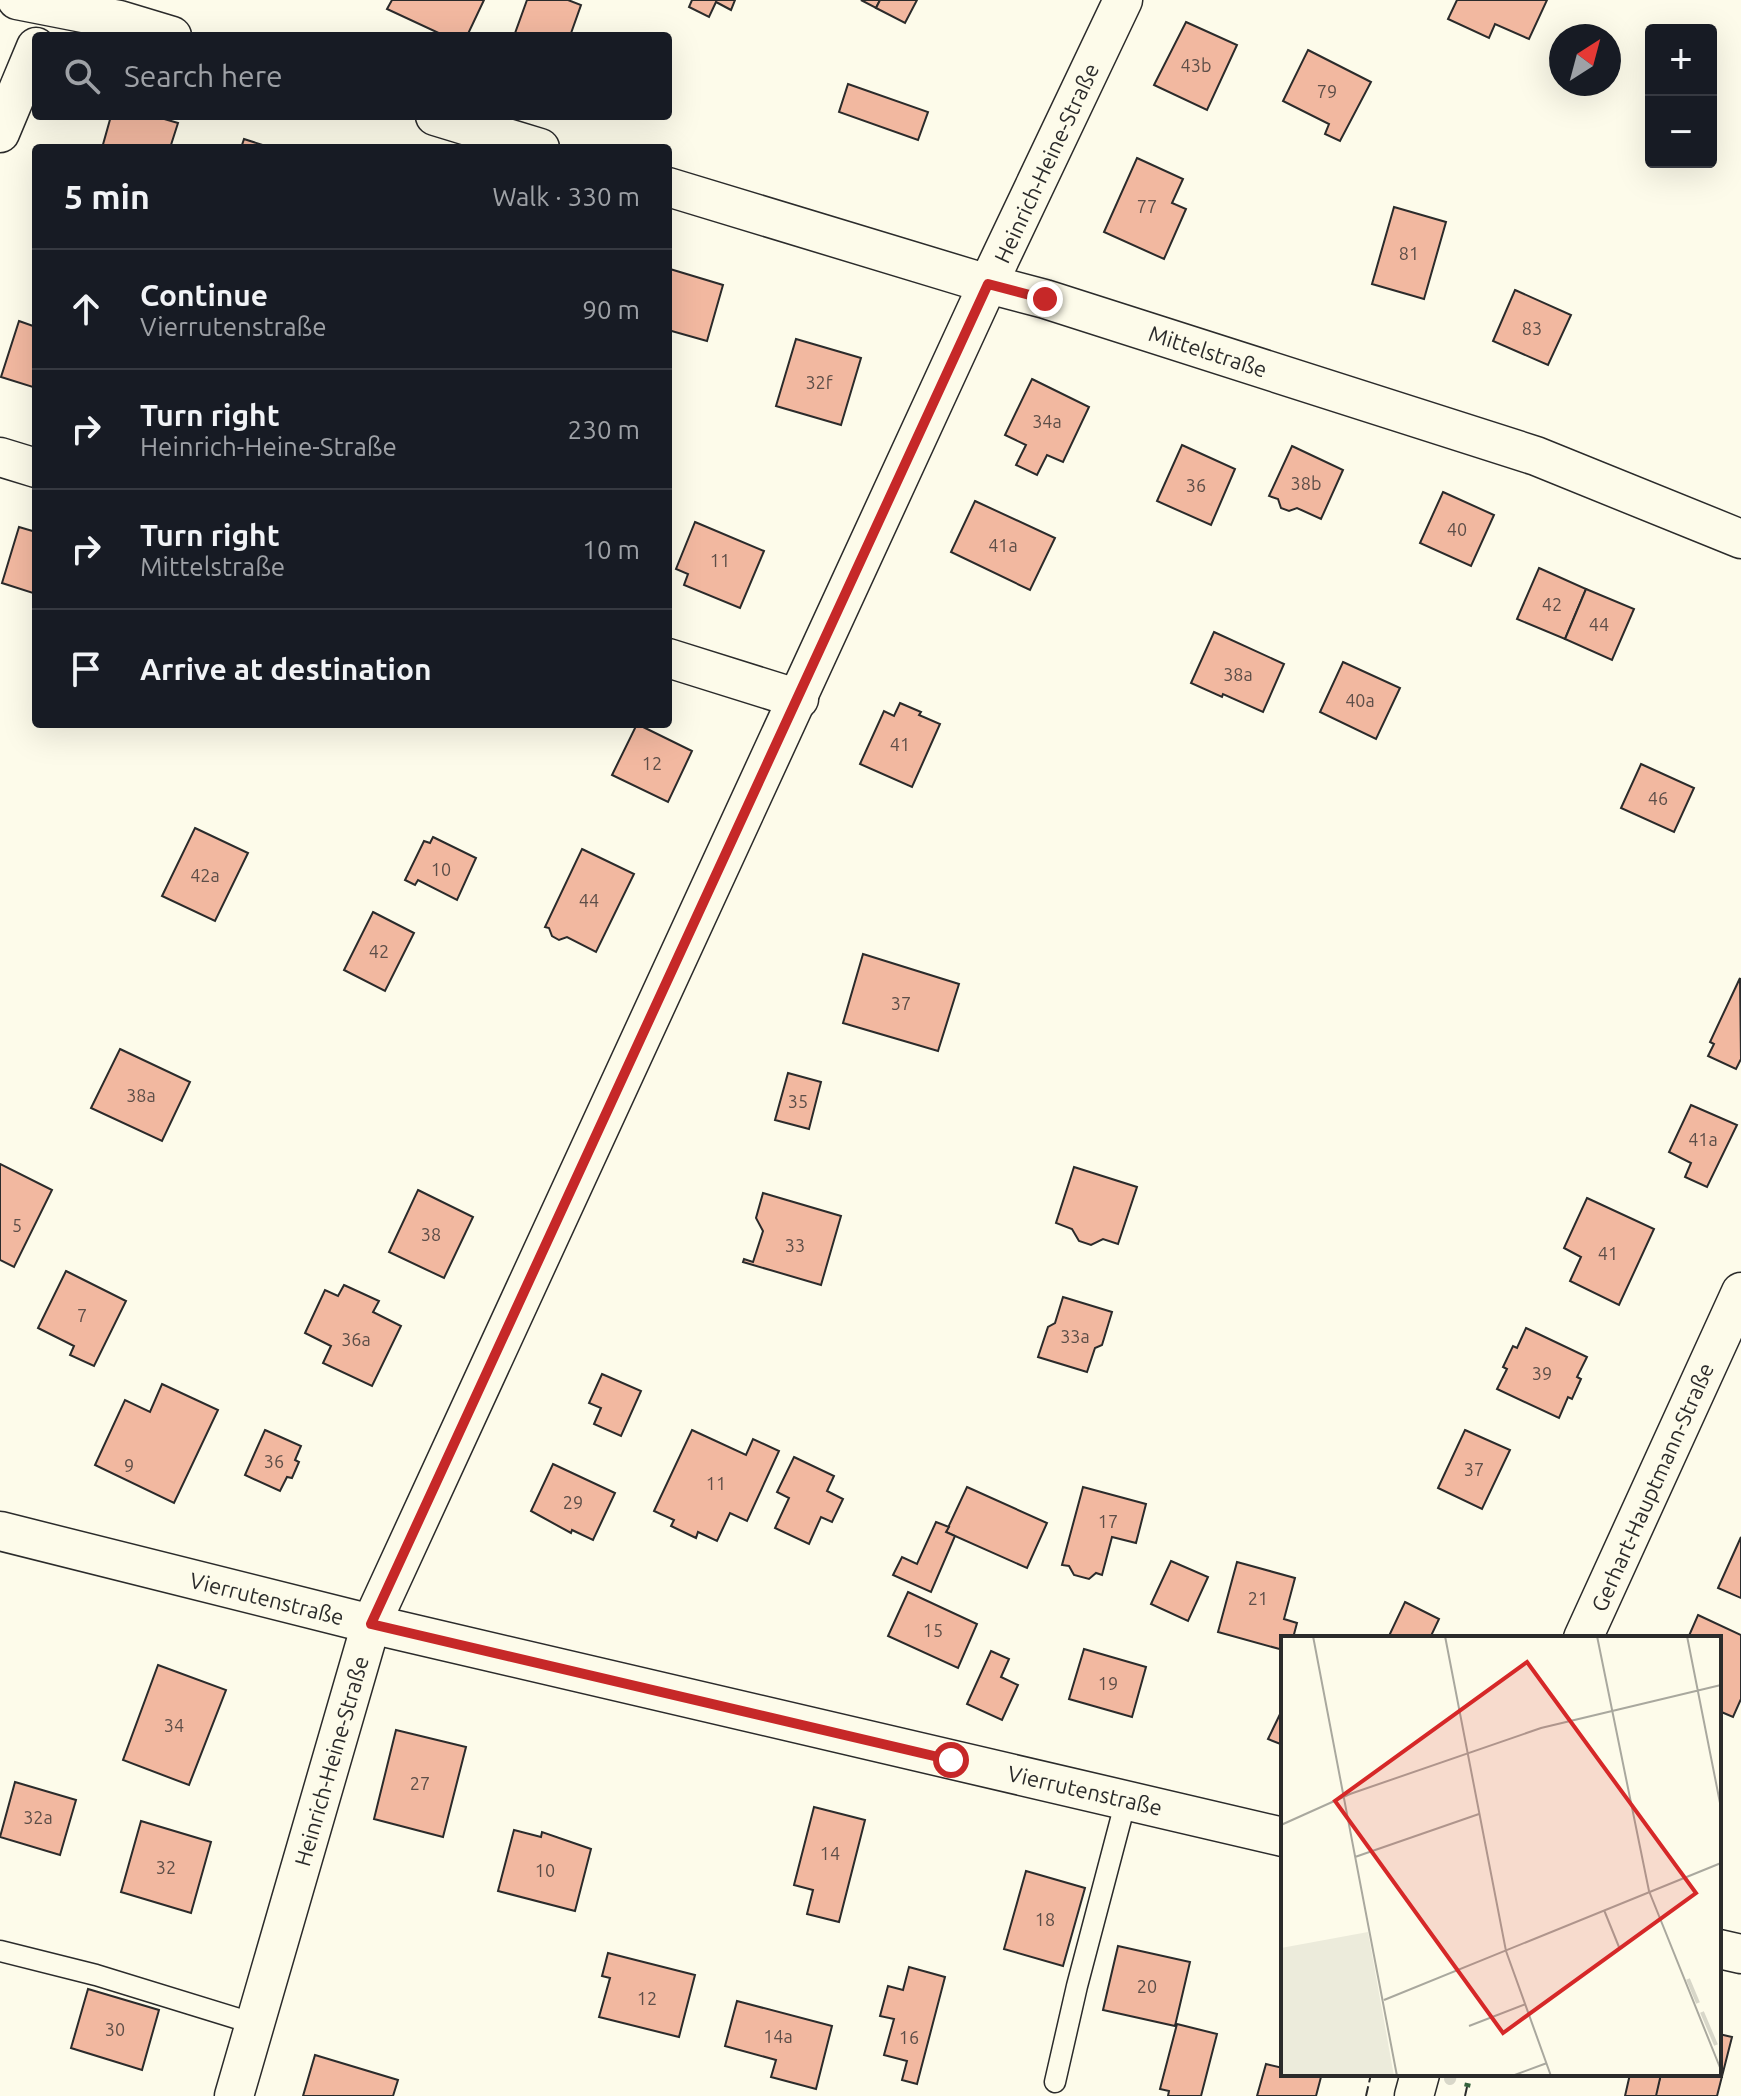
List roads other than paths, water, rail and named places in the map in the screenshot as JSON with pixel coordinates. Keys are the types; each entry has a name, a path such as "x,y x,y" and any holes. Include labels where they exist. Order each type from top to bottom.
{"street":[{"path":"17,0 50,14 119,20 159,32"},
{"name":"Heinrich-Heine-Straße","path":"234,2096 371,1624 988,284 1123,0"},
{"path":"0,133 32,57"},
{"path":"448,120 527,144"},
{"name":"Mittelstraße","path":"672,188 1045,299 1536,456 1741,539"},
{"path":"0,457 32,467"},
{"path":"672,659 799,699"},
{"name":"Gerhart-Hauptmann-Straße","path":"1584,1636 1741,1292"},
{"name":"Vierrutenstraße","path":"0,1531 371,1624 1281,1837"},
{"path":"1721,1949 1741,1954"},
{"path":"1414,2096 1419,2076"}],"lane":[{"path":"1055,2082 1126,1800"},
{"path":"0,1951 96,1975 255,2024"}]}
